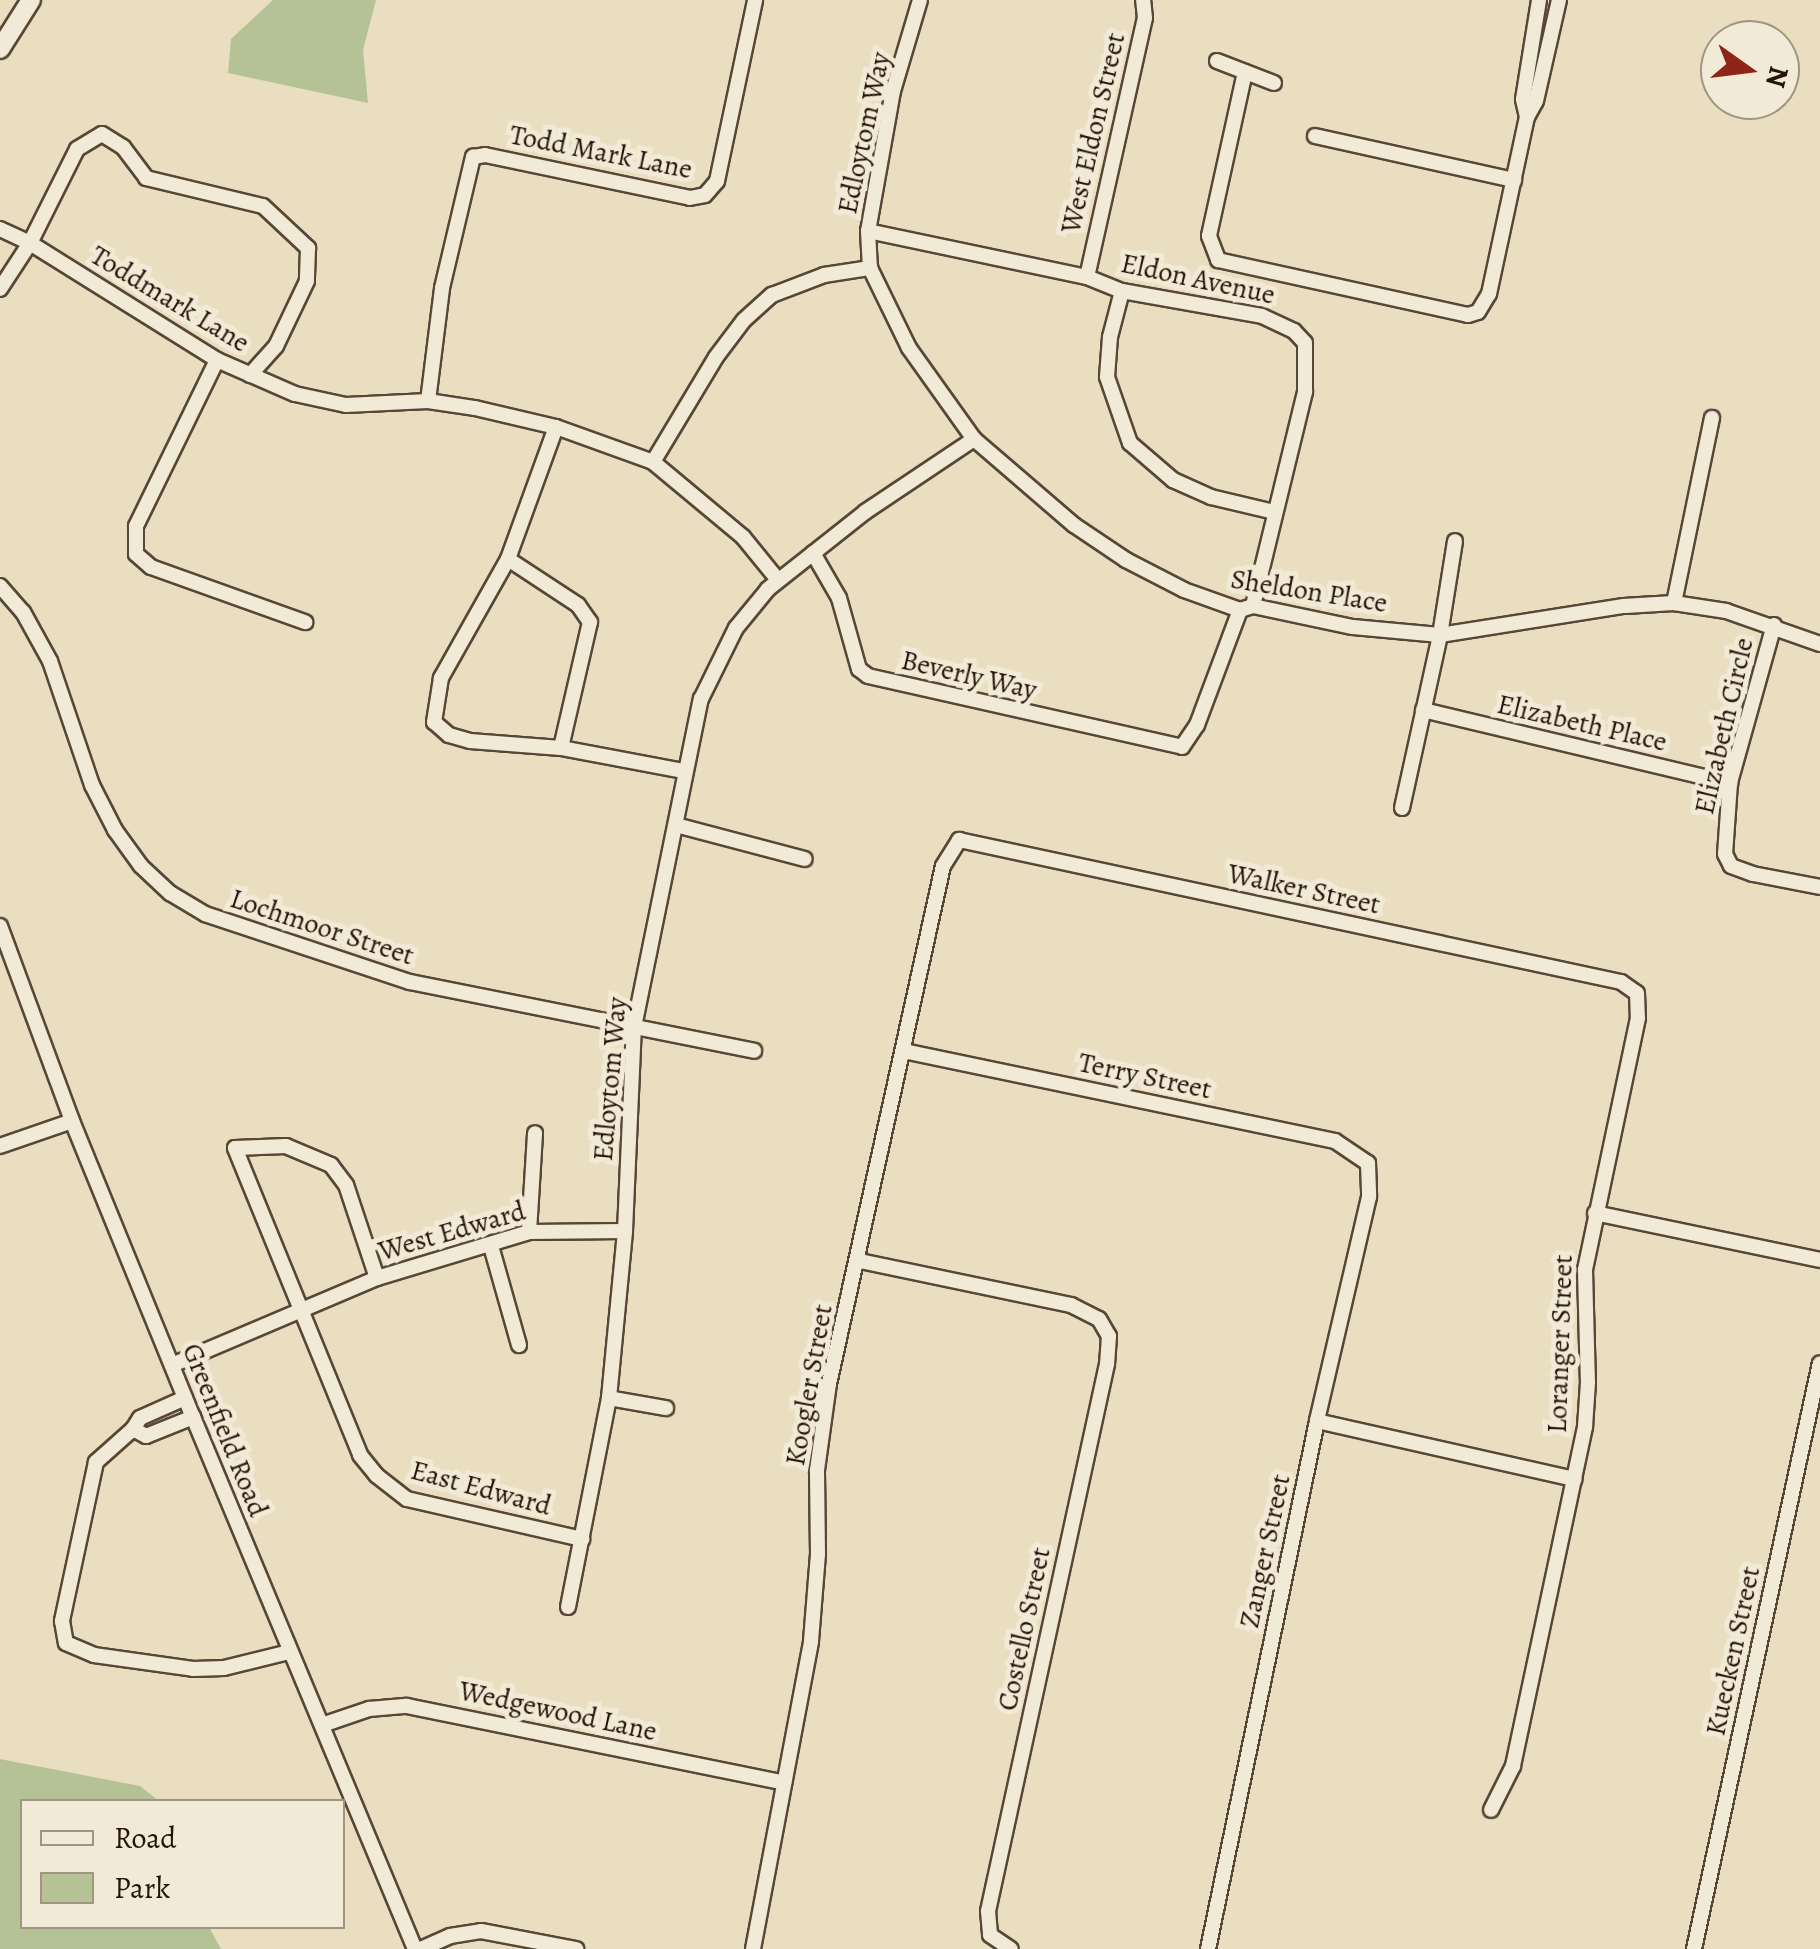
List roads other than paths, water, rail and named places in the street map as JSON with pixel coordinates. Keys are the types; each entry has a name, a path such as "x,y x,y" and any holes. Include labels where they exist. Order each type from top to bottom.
{"street":[{"path":"0,49 31,0"},
{"name":"Todd Mark Lane","path":"428,401 442,288 472,157 485,155 690,198 705,196 718,180 755,0"},
{"name":"Edloytom Way","path":"870,268 868,230 893,91 920,0"},
{"name":"West Eldon Street","path":"1086,277 1145,18 1143,0"},
{"path":"1527,117 1524,84 1539,0"},
{"path":"1245,72 1209,236 1212,252 1228,265 1460,315 1478,312 1489,294 1527,117 1540,86 1560,0"},
{"path":"1217,61 1274,83"},
{"path":"0,289 30,243 78,149 102,134 123,148 146,178 263,206 308,248 307,281 276,346 250,375"},
{"path":"1315,136 1514,180"},
{"name":"Toddmark Lane","path":"0,230 30,243 216,360 295,394 346,405 428,401 556,427"},
{"name":"Eldon Avenue","path":"868,230 1086,277 1122,291 1262,316 1280,322 1305,343 1299,427 1247,608"},
{"path":"653,462 716,356 744,320 772,295 824,275 870,268"},
{"name":"Sheldon Place","path":"870,268 908,348 974,439 1074,525 1126,560 1184,590 1247,608 1354,627 1440,635 1624,606 1674,604 1726,610 1820,644"},
{"path":"1122,291 1110,337 1107,377 1130,443 1174,480 1211,497 1274,512"},
{"path":"216,360 136,526 136,554 151,568 305,622"},
{"path":"1674,604 1712,418"},
{"path":"684,771 562,748 470,741 449,734 434,722 441,678 508,559 556,427 653,462 743,537 778,580"},
{"path":"813,553 865,512 974,439"},
{"path":"1402,808 1440,635 1454,542"},
{"name":"Edloytom Way","path":"568,1607 609,1398 625,1231 634,1027 684,771 710,678 751,607 813,553"},
{"name":"Beverly Way","path":"813,553 838,598 859,669 868,676 1182,747 1197,725 1247,608"},
{"path":"508,559 578,606 590,622 562,748"},
{"name":"Lochmoor Street","path":"0,586 23,612 50,661 92,785 115,830 140,866 170,893 204,914 260,936 410,982 754,1052"},
{"name":"Elizabeth Circle","path":"1774,625 1730,783 1724,854 1732,866 1820,887"},
{"name":"Elizabeth Place","path":"1423,710 1730,783"},
{"path":"676,825 805,859"},
{"name":"Walker Street","path":"959,840 1621,982 1638,993"},
{"name":"Koogler Street","path":"753,1949 816,1594 817,1470 829,1384 860,1261 943,866 959,840"},
{"name":"Greenfield Road","path":"0,926 72,1121 192,1417 418,1949"},
{"name":"Loranger Street","path":"1492,1810 1513,1766 1575,1479 1587,1406 1585,1270 1638,1018 1638,993"},
{"name":"Terry Street","path":"904,1051 1334,1141 1368,1163"},
{"path":"0,1146 72,1121"},
{"path":"529,1232 535,1133"},
{"name":"East Edward","path":"377,1278 346,1185 331,1165 286,1146 236,1148 360,1455 392,1490 407,1499 582,1539"},
{"name":"Zanger Street","path":"1208,1949 1368,1196 1368,1163"},
{"path":"1595,1214 1820,1260"},
{"name":"West Edward","path":"172,1365 377,1278 529,1232 625,1231"},
{"path":"491,1246 519,1345"},
{"name":"Costello Street","path":"860,1261 1071,1305 1106,1327 1107,1364 988,1911 994,1942 1011,1949"},
{"name":"Kuecken Street","path":"1694,1949 1820,1363"},
{"path":"185,1398 140,1418 133,1430 96,1462 62,1622 66,1642 94,1655 193,1669 224,1668 289,1652"},
{"path":"609,1398 666,1408"},
{"path":"133,1430 146,1436 192,1417"},
{"path":"1317,1422 1575,1479"},
{"name":"Wedgewood Lane","path":"322,1725 369,1709 407,1706 784,1783"},
{"path":"418,1949 450,1936 481,1931 576,1949"}]}
